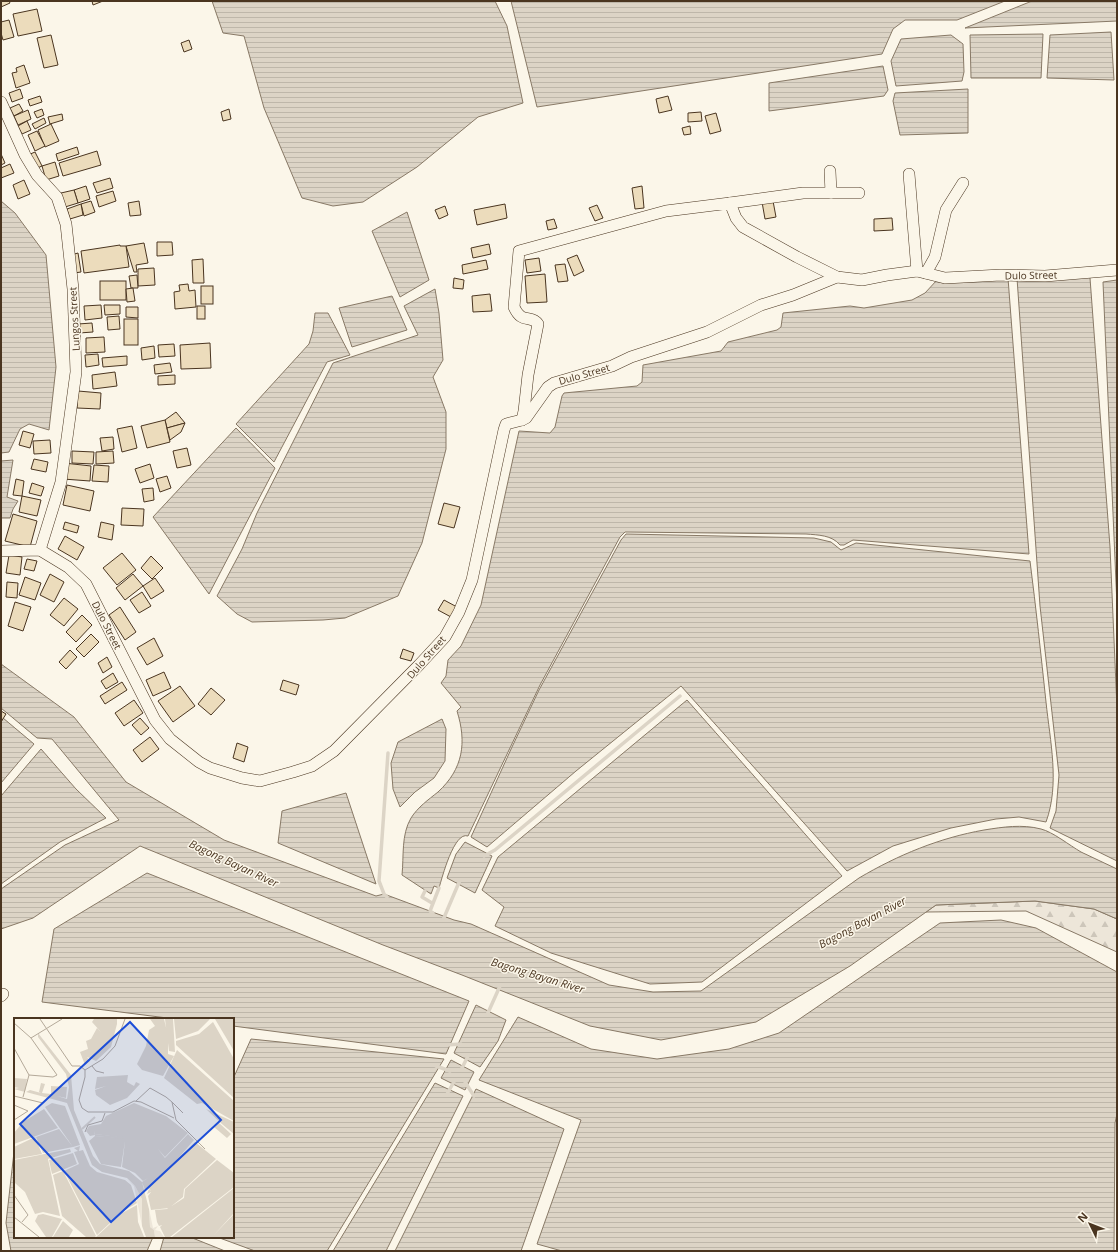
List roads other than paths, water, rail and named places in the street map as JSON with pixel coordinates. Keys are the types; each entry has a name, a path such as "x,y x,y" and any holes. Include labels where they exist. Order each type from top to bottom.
{"street":[{"name":"Lungos Street","path":"1,102 25,156 37,175 57,197 66,224 73,289 76,372 61,482 40,550"},
{"path":"830,171 831,193"},
{"path":"909,174 922,272"},
{"path":"730,203 736,218 742,226 797,258 837,277 862,280 887,274 922,272 935,257 946,210 963,182"},
{"path":"522,420 528,375 538,324 533,320 523,319 517,314 514,308 519,250 666,211 802,193 859,193"},
{"name":"Dulo Street","path":"922,272 945,278 1001,275 1045,276 1117,270"},
{"name":"Dulo Street","path":"40,550 68,567 86,584 155,720 170,739 199,762 210,768 260,781 312,766 334,751 406,680 444,637 459,612 472,580 506,424 522,420 528,415 548,387 554,383 612,366 631,357 707,332 761,305 793,295 837,277"},
{"path":"1,551 40,550"}],"water":[{"path":"212,1 495,1 507,26 523,103 478,117 417,167 363,202 333,206 302,198 264,108 244,36 223,33"},
{"path":"511,1 1005,1 957,20 905,20 893,29 882,54 537,107"},
{"path":"1032,1 1117,1 1117,21 965,28"},
{"path":"1111,32 1114,80 1047,78 1050,35"},
{"path":"1043,34 1041,78 971,78 970,35"},
{"path":"951,35 963,44 964,72 962,81 896,86 891,61 901,39"},
{"path":"883,66 888,90 884,96 769,111 769,83"},
{"path":"968,89 968,133 900,135 893,101 895,93"},
{"path":"1,201 15,213 46,255 56,367 49,430 29,424 20,429 9,452 1,453"},
{"path":"407,212 429,280 400,297 372,231"},
{"path":"1088,276 1090,278 1110,547 1117,709 1117,861 1050,828 1056,811 1059,775 1040,606 1017,278"},
{"path":"1008,278 1029,554 853,540 844,545 840,545 829,537 806,534 625,532 620,537 540,685 468,836 463,836 453,848 439,888 434,886 431,894 402,875 404,838 411,818 420,807 446,783 458,765 461,755 462,734 457,711 461,707 441,683 446,676 448,660 461,646 481,605 519,431 550,433 555,427 564,393 637,386 642,382 643,365 721,351 728,342 777,330 781,327 783,313 850,306 864,308 912,300 925,293 937,280"},
{"path":"1117,280 1117,606 1103,282"},
{"path":"435,289 439,313 443,360 433,377 446,412 446,449 422,543 398,596 345,618 252,622 237,614 217,596 242,549 257,513 333,363 418,335 404,306"},
{"path":"392,296 407,330 352,347 339,308"},
{"path":"315,313 328,313 350,355 327,362 274,462 236,424 309,344 313,331"},
{"path":"236,428 275,468 209,594 153,517"},
{"path":"13,460 7,497 18,501 10,518 1,518 1,461"},
{"path":"626,534 814,538 831,542 841,550 856,543 1030,561 1053,762 1052,793 1046,822 1019,817 996,819 951,828 893,846 847,871 681,686 576,771 487,847 471,837 539,690 621,540"},
{"name":"Bagong Bayan River","path":"1,664 74,717 126,782 224,840 376,896 384,894 454,920 471,924 609,985 653,992 701,991 859,878 889,862 919,848 967,833 1012,826 1034,827 1046,831 1081,852 1117,869 1117,919 1094,909 1035,901 936,905 850,966 756,1022 661,1040 590,1026 383,945 140,846 33,918 1,929 1,889 65,845 119,820 52,739 37,738 1,708"},
{"path":"687,700 842,876 702,982 650,984 551,953 495,926 504,907 482,890 498,857"},
{"path":"3,718 34,744 1,783 1,722"},
{"path":"442,719 446,729 445,761 434,778 415,792 400,807 393,789 391,763 398,742"},
{"path":"41,749 76,789 106,818 60,842 1,884 1,796"},
{"path":"346,793 376,884 278,843 282,811"},
{"path":"465,842 492,856 475,893 447,878 456,854"},
{"path":"147,873 469,1001 446,1054 234,1026 234,1018 167,1018 42,1002 54,929"},
{"path":"1001,920 1036,928 1117,972 1117,1114 1115,1123 1114,1251 562,1251 537,1244 581,1120 479,1080 518,1017 591,1049 657,1059 729,1049 779,1033 940,923"},
{"path":"476,1005 506,1020 498,1041 480,1067 454,1053"},
{"path":"251,1039 444,1059 327,1251 255,1251 220,1238 234,1238 234,1077"},
{"path":"451,1060 474,1072 465,1090 441,1078"},
{"path":"435,1083 463,1096 386,1251 333,1251"},
{"path":"476,1089 564,1129 521,1251 395,1251"},
{"path":"14,1152 14,1238 153,1238 147,1251 11,1251 6,1223"},
{"path":"164,1238 192,1238 225,1251 160,1251"}],"waterway":[{"path":"484,856 495,850 680,696"},
{"path":"387,897 384,894 379,881 388,753"},
{"path":"443,920 460,880"},
{"path":"433,913 430,911 439,888"},
{"path":"425,891 422,897 432,903"},
{"path":"487,1015 500,986"},
{"path":"446,1045 461,1044"},
{"path":"461,1070 468,1056"},
{"path":"436,1066 450,1071"},
{"path":"447,1094 455,1080"},
{"path":"465,1082 474,1096"}]}
